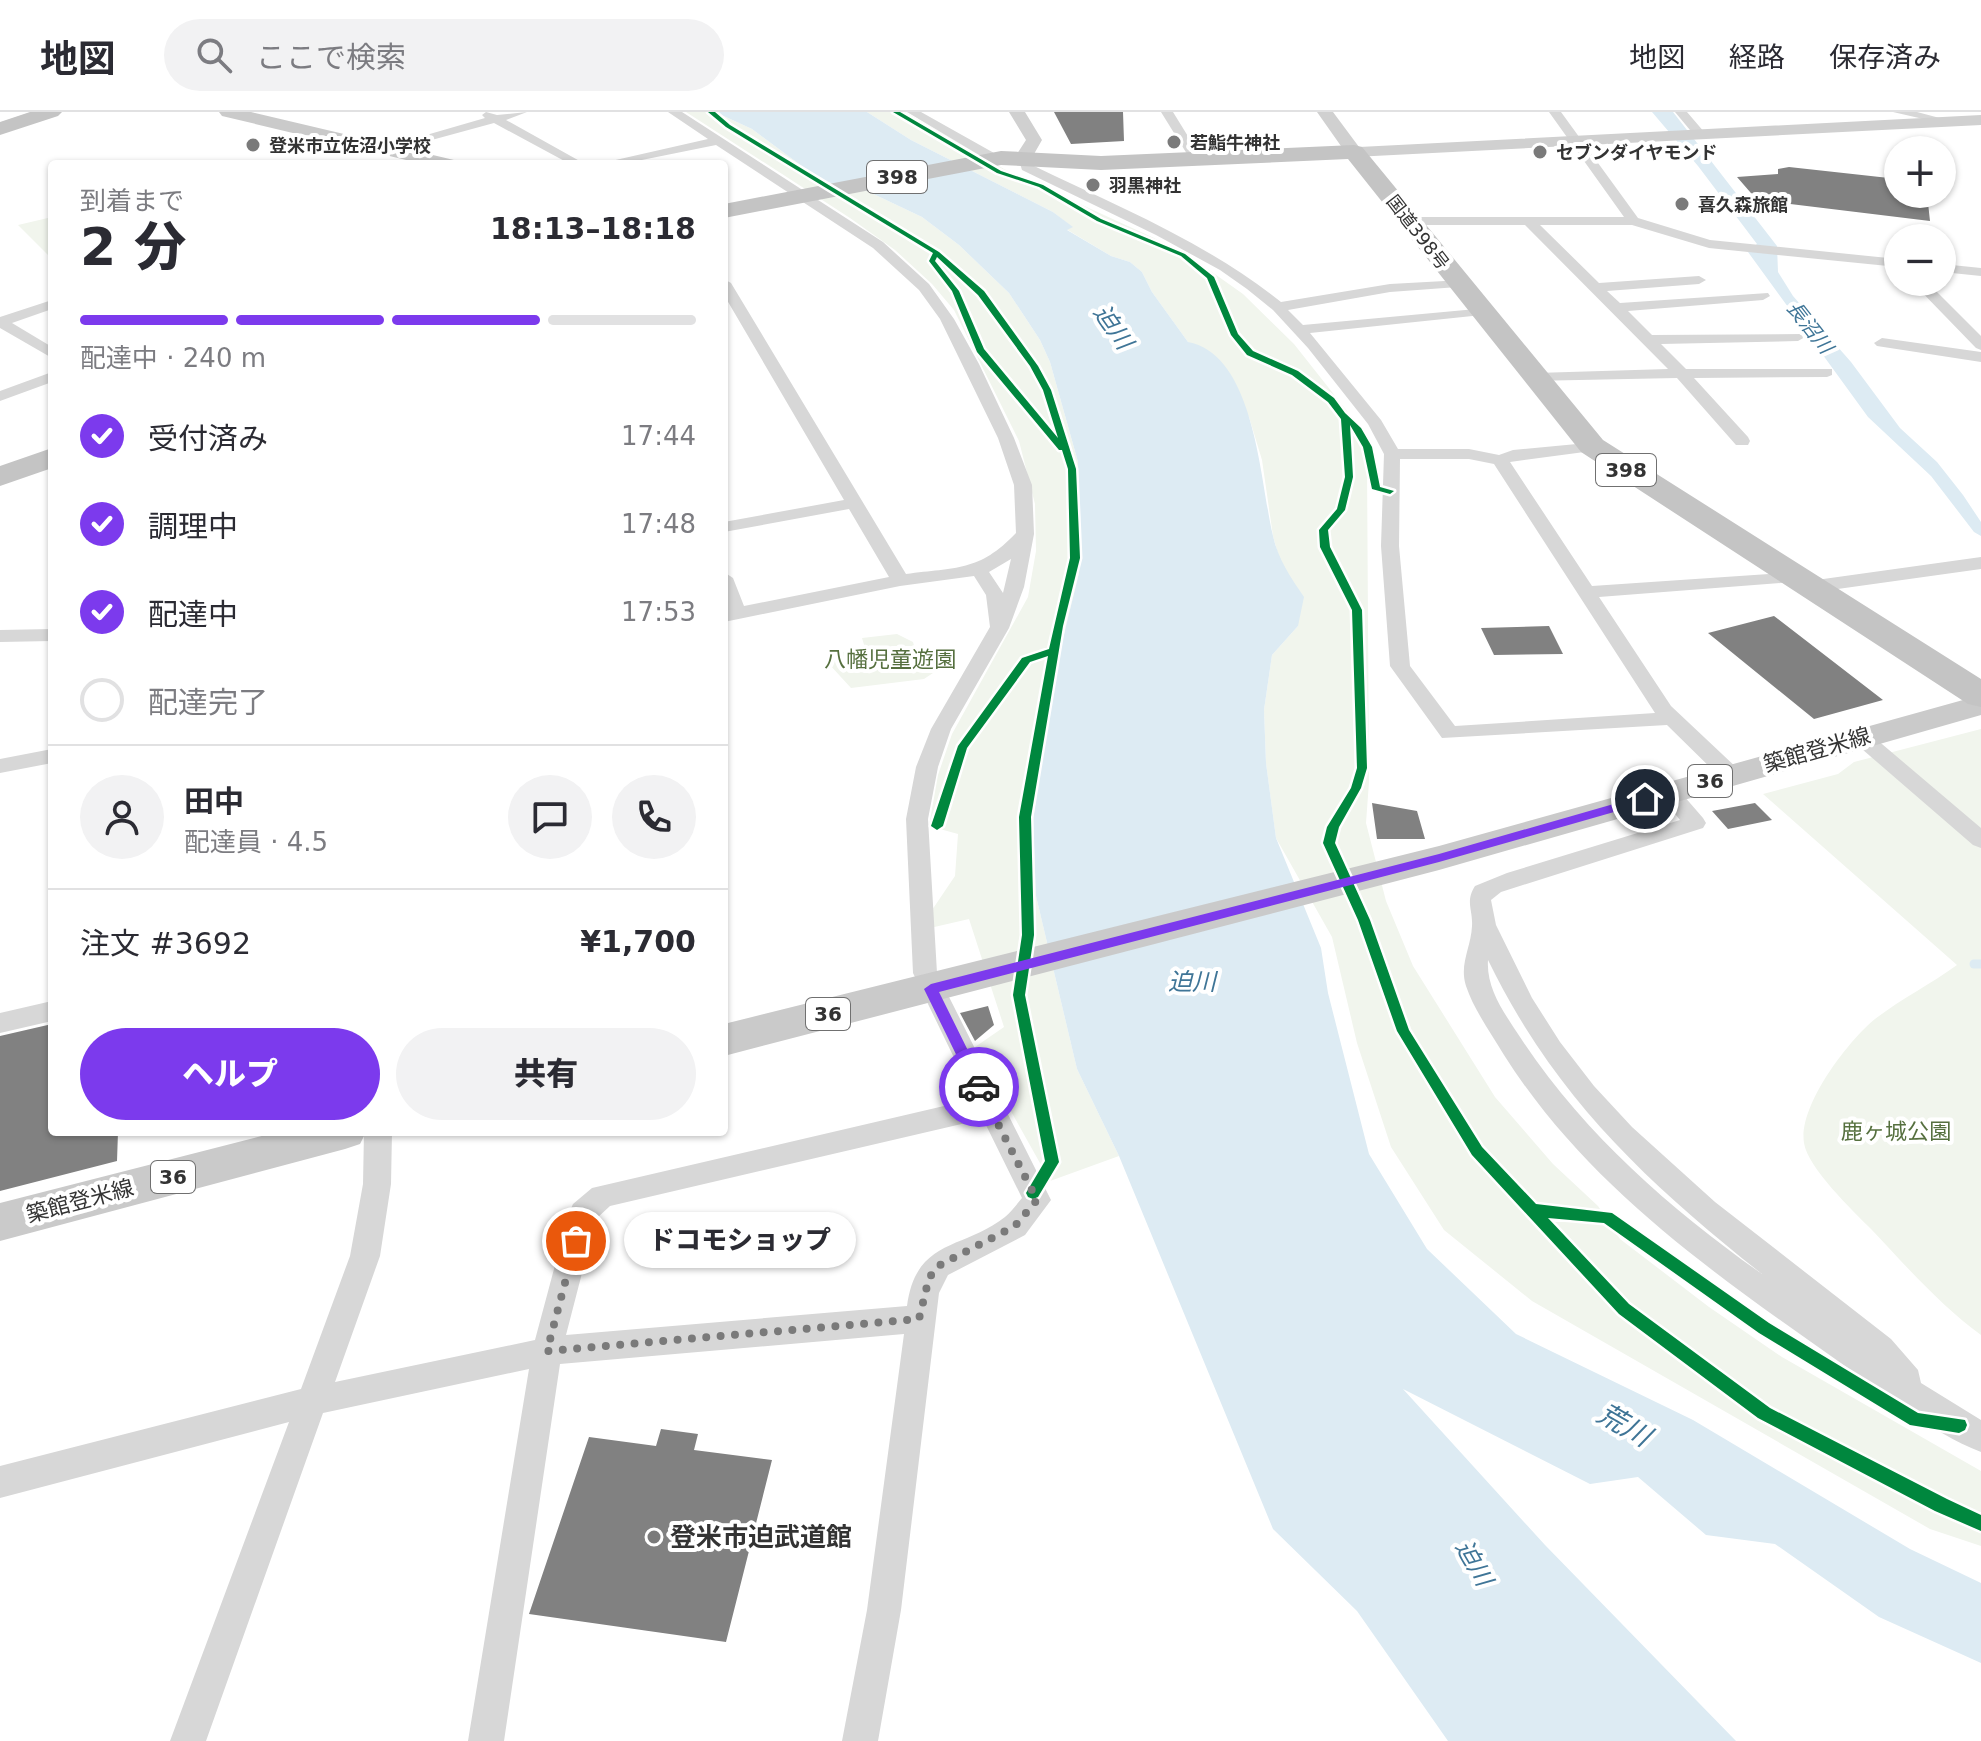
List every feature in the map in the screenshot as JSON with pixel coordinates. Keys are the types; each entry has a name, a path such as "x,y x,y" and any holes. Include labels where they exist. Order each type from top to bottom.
{"highway":[{"path":"0,129 51,112"},
{"name":"398","path":"728,210 990,160 1055,163 1354,152"},
{"name":"国道398号","path":"1354,152 1592,446 1981,696"},
{"path":"0,477 48,459"}],"main road":[{"path":"236,113 430,160"},
{"name":"築館登米線","path":"728,1039 1439,858 1981,705"},
{"name":"築館登米線","path":"0,1222 330,1136"}],"street":[{"path":"384,149 488,115 521,112"},
{"path":"913,112 990,156 990,160"},
{"path":"1017,112 1034,140 1024,160 1026,167 1161,232 1225,267 1278,307 1375,423 1392,454 1390,546 1400,666 1449,733 1672,718"},
{"path":"1167,112 1196,159"},
{"path":"1325,112 1354,152 1981,120"},
{"path":"1555,112 1633,221"},
{"path":"1681,112 1696,133"},
{"path":"1899,112 1945,121"},
{"path":"488,115 572,160"},
{"path":"670,116 804,195 899,261 924,287 941,311 1006,438 1023,485 1025,534 1015,587 999,628 941,729 927,767 917,819 924,908 922,963 931,989 988,1107 1037,1200 1015,1226 938,1266 929,1278 919,1319 884,1610 860,1741"},
{"path":"624,160 713,142"},
{"path":"1528,220 1682,374 1742,441"},
{"path":"1409,221 1633,221 1701,243 1884,262"},
{"path":"1956,269 1981,272"},
{"path":"1596,288 1699,280"},
{"path":"1278,307 1390,288 1458,283"},
{"path":"728,290 900,580"},
{"path":"1616,308 1763,296"},
{"path":"1933,296 1981,345"},
{"path":"0,322 48,305"},
{"path":"1299,330 1482,311"},
{"path":"0,322 48,351"},
{"path":"1648,340 1798,337"},
{"path":"1882,343 1981,357"},
{"path":"1536,378 1827,372"},
{"path":"0,396 48,378"},
{"path":"1392,454 1469,454 1500,460 1513,455 1592,446"},
{"path":"1500,460 1590,592 1645,682 1672,718 1731,775"},
{"path":"728,526 856,503"},
{"path":"731,615 900,580 979,570 1002,558 1025,534"},
{"path":"1590,592 1801,582 1981,563"},
{"path":"979,570 995,595 999,628"},
{"path":"0,636 48,635"},
{"path":"1862,738 1981,840"},
{"path":"0,766 48,757"},
{"path":"1669,793 1695,823 1550,870 1495,883 1484,890 1479,901 1484,925 1520,1001 1552,1050 1592,1101 1656,1167 1880,1349 1930,1406 1981,1437"},
{"path":"0,1023 48,1012"},
{"path":"486,1741 547,1351 583,1213 602,1196 988,1107"},
{"path":"188,1741 365,1256 377,1184 378,1136"},
{"path":"0,1482 312,1401 547,1351 919,1319"}],"green space":[{"path":"686,112 715,112 752,129 822,181 865,190 922,217 959,245 1009,293 1040,340 1050,362 1078,462 1079,573 1054,675 1033,820 1036,896 1077,1069 1119,1156 1050,1181 975,1047 1004,1027 969,919 930,928 932,910 955,876 958,834 929,826 938,775 952,734 1028,597 1036,551 1035,504 1019,441 954,310 932,284 895,250 850,218"},
{"path":"867,112 905,112 1004,169 1154,238 1202,265 1243,294 1294,344 1347,411 1361,441 1367,464 1369,782 1366,823 1386,901 1413,966 1495,1097 1553,1164 1598,1206 1620,1239 1709,1307 1782,1357 1981,1471 1981,1546 1930,1529 1532,1301 1444,1230 1391,1147 1357,1043 1332,937 1276,838 1266,763 1264,710 1272,655 1298,626 1273,536 1262,460 1249,417 1188,342 1152,292 1142,272 1130,262 1111,256 1066,229 1072,227 1053,212 911,140"},
{"path":"48,218 48,255 18,225"},
{"name":"八幡児童遊園","path":"897,634 913,642 918,660 936,671 924,679 851,688 829,664 827,655 865,648 862,638"},
{"name":"鹿ヶ城公園","path":"1981,729 1981,1335 1937,1298 1843,1200 1822,1176 1804,1143 1804,1128 1817,1093 1852,1042 1875,1019 1957,965 1763,794 1838,774 1854,762"}],"water":[{"name":"迫川","path":"715,112 867,112 911,140 1053,212 1073,227 1067,230 1111,256 1130,262 1142,272 1152,292 1188,342 1211,352 1228,370 1251,424 1275,544 1304,597 1298,626 1272,655 1264,710 1266,763 1276,838 1321,948 1328,993 1369,1154 1427,1249 1516,1334 1693,1420 1910,1549 1981,1583 1981,1663 1879,1617 1775,1544 1706,1535 1638,1477 1590,1484 1403,1389 1545,1545 1736,1741 1448,1741 1357,1611 1273,1529 1119,1156 1077,1069 1036,896 1033,820 1054,675 1079,573 1078,462 1050,362 1040,340 1009,293 959,245 922,217 865,190 822,181 752,129"},
{"name":"長沼川","path":"1652,112 1673,112 1777,246 1778,272 1793,296 1851,362 1900,428 1937,462 1963,495 1981,522 1981,536 1974,532 1931,476 1868,417 1748,252 1757,244"}],"building":[{"path":"1054,112 1123,112 1124,141 1071,144"},
{"path":"1789,167 1884,177 1884,208 1929,208 1930,221 1757,200 1737,177 1778,174 1778,169"},
{"path":"1774,616 1883,700 1814,719 1708,633"},
{"path":"1549,626 1563,654 1494,655 1481,628"},
{"path":"1372,803 1417,811 1425,839 1377,839"},
{"path":"1755,803 1772,820 1728,829 1712,811"},
{"path":"988,1006 994,1025 975,1041 960,1013"},
{"path":"48,1025 48,1136 118,1136 117,1161 0,1191 0,1036"},
{"name":"登米市迫武道館","path":"661,1429 698,1434 694,1450 772,1460 726,1642 529,1614 589,1437 656,1446"}],"waterway":[{"path":"1974,964 1981,964"}],"cycle path":[{"path":"711,112 728,126 937,253 981,293 1034,366 1047,390 1072,469 1075,558 1058,626 1025,817 1028,935 1019,995 1052,1162 1033,1193"},
{"path":"896,112 999,172 1041,186 1099,220 1183,255 1210,277 1235,335 1250,353 1295,373 1331,400 1345,419 1349,477 1341,510 1323,530 1325,547 1357,610 1362,768 1356,788 1333,827 1329,843 1364,920 1403,1031 1477,1151 1624,1309 1764,1413 1981,1523"},
{"path":"934,255 932,261 955,291 980,350 1062,448"},
{"path":"1341,414 1358,429 1368,447 1376,489 1390,491"},
{"path":"937,826 962,748 1026,660 1053,651"},
{"path":"1532,1210 1607,1217 1764,1328 1916,1420 1959,1425"}],"way so far":[{"path":"576,1241 547,1351 919,1319 929,1278 938,1266 1015,1226 1037,1200 979,1087"}],"place":[{"name":"若鮨牛神社","path":"1174,142"},
{"name":"登米市立佐沼小学校","path":"253,145"},
{"name":"セブンダイヤモンド","path":"1540,152"},
{"name":"羽黒神社","path":"1093,185"},
{"name":"喜久森旅館","path":"1682,204"},
{"name":"ドコモショップ","path":"576,1241"},
{"name":"登米市迫武道館","path":"654,1537"}],"route":[{"path":"979,1087 931,989 1439,858 1645,799"}],"water label":[{"name":"荒川","path":"1624,1425"}]}
